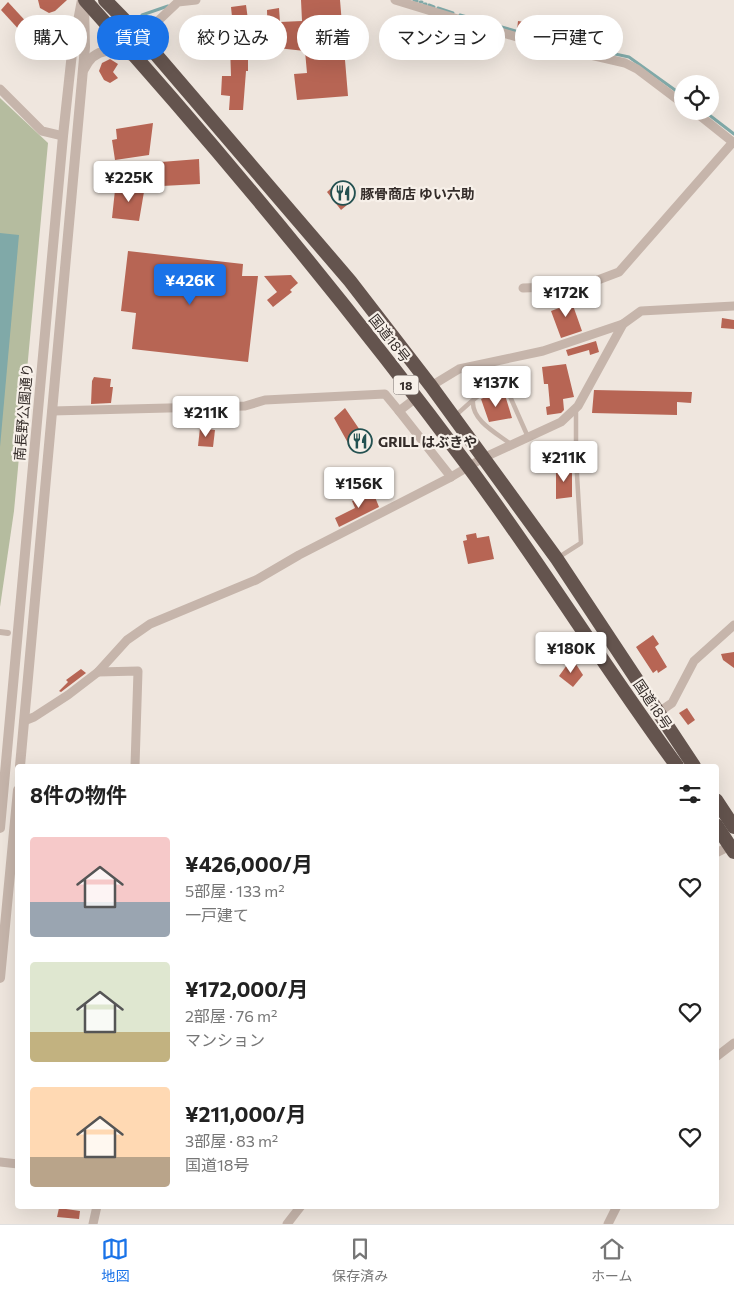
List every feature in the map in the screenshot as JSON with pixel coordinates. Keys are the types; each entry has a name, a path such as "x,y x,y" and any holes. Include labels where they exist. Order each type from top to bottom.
{"highway":[{"name":"国道18号","path":"83,0 97,15"},
{"name":"国道18号","path":"105,0 120,15"},
{"name":"国道18号","path":"138,60 292,238 469,467 676,764"},
{"name":"国道18号","path":"161,60 350,281 431,386 557,559 693,764"},
{"path":"719,804 734,827"},
{"path":"719,830 732,849"}],"street":[{"name":"南長野公園通り","path":"20,764 85,47 83,0"},
{"name":"南長野公園通り","path":"0,828 63,136 72,53 83,0"},
{"path":"164,15 178,1 196,0"},
{"path":"395,0 530,41 624,63 637,69 674,97"},
{"path":"82,72 89,60 97,54"},
{"path":"0,89 42,131 63,136"},
{"path":"524,288 582,286 618,272 733,142 705,120"},
{"path":"431,386 459,369 544,351 623,324 641,311 734,306"},
{"path":"24,721 34,717 98,672 126,640 150,624 256,580 299,555 451,477 483,458 561,422 576,408 623,324"},
{"path":"52,411 245,406 265,400 385,394 451,477"},
{"path":"399,411 416,398"},
{"path":"659,712 672,703 694,661 734,625"},
{"path":"0,632 8,633"},
{"path":"98,672 138,671 134,764"},
{"path":"0,978 15,842"},
{"path":"719,852 732,849"},
{"path":"719,1054 734,1042"},
{"path":"0,1162 15,1164"},
{"path":"93,1224 96,1209"},
{"path":"287,1224 299,1209"},
{"path":"608,1224 616,1209"}],"lane":[{"path":"454,417 488,390 496,386 508,392 528,437"},
{"path":"473,402 474,411 479,419 512,445"},
{"path":"557,559 581,544 576,458 576,408"}],"green space":[{"path":"0,98 48,143 14,511 0,607"}],"water":[{"path":"0,233 19,235 0,447"}],"building":[{"path":"38,0 67,0 55,11 49,13 40,8"},
{"path":"301,0 340,0 341,15 302,15"},
{"path":"8,2 20,15 15,15 15,25 1,10"},
{"path":"246,5 247,15 232,15 231,7"},
{"path":"279,8 280,15 267,15 267,10"},
{"path":"297,21 297,50 287,49 287,22"},
{"path":"112,60 118,64 113,72 118,78 110,83 104,80 99,71 102,63"},
{"path":"230,60 248,60 243,110 229,110 230,96 221,95 222,76 231,76"},
{"path":"306,60 345,60 348,96 297,100 294,74 307,73"},
{"path":"153,123 149,155 115,160 112,140 117,139 116,129"},
{"path":"199,159 200,184 162,186 161,162"},
{"path":"338,182 353,200 341,210 327,192"},
{"path":"125,184 145,186 139,221 112,218 115,190 124,191"},
{"path":"128,251 243,264 242,276 258,276 248,362 132,349 136,313 121,311"},
{"path":"291,275 298,283 290,290 292,292 273,307 267,300 277,292 264,276"},
{"path":"570,297 582,331 561,338 551,311 559,308 557,301"},
{"path":"722,318 734,320 734,329 721,328"},
{"path":"596,341 599,352 590,355 589,350 568,356 566,350"},
{"path":"566,364 574,397 563,399 564,410 561,413 547,415 546,407 550,406 548,384 544,384 542,367"},
{"path":"94,377 111,379 110,387 113,387 111,403 91,404 92,381"},
{"path":"594,390 692,392 691,403 677,402 677,415 592,413"},
{"path":"494,393 495,395 505,395 512,418 489,422 481,399"},
{"path":"345,408 370,445 358,453 350,442 348,443 334,418"},
{"path":"200,428 215,430 213,447 198,446"},
{"path":"556,468 572,468 572,497 556,499"},
{"path":"373,492 379,507 339,527 335,518 355,508 352,501"},
{"path":"476,533 477,538 489,536 494,559 468,564 463,541 467,540 466,535"},
{"path":"653,635 659,644 655,647 667,667 658,673 657,670 653,673 636,647"},
{"path":"734,652 734,668 723,660 721,654"},
{"path":"572,658 583,675 573,687 559,676"},
{"path":"81,669 86,673 61,692 59,691 68,682 66,680"},
{"path":"687,708 695,720 688,725 679,713"},
{"path":"59,1209 80,1211 79,1219 57,1217"}],"waterway":[{"path":"429,5 434,7"},
{"path":"142,15 168,6"},
{"path":"438,8 453,13"},
{"path":"505,28 515,31"},
{"path":"623,56 629,57 674,89"},
{"path":"716,120 734,134"}],"place":[{"name":"豚骨商店 ゆい六助","path":"343,193"},
{"name":"GRILL はぶきや","path":"360,441"}]}
